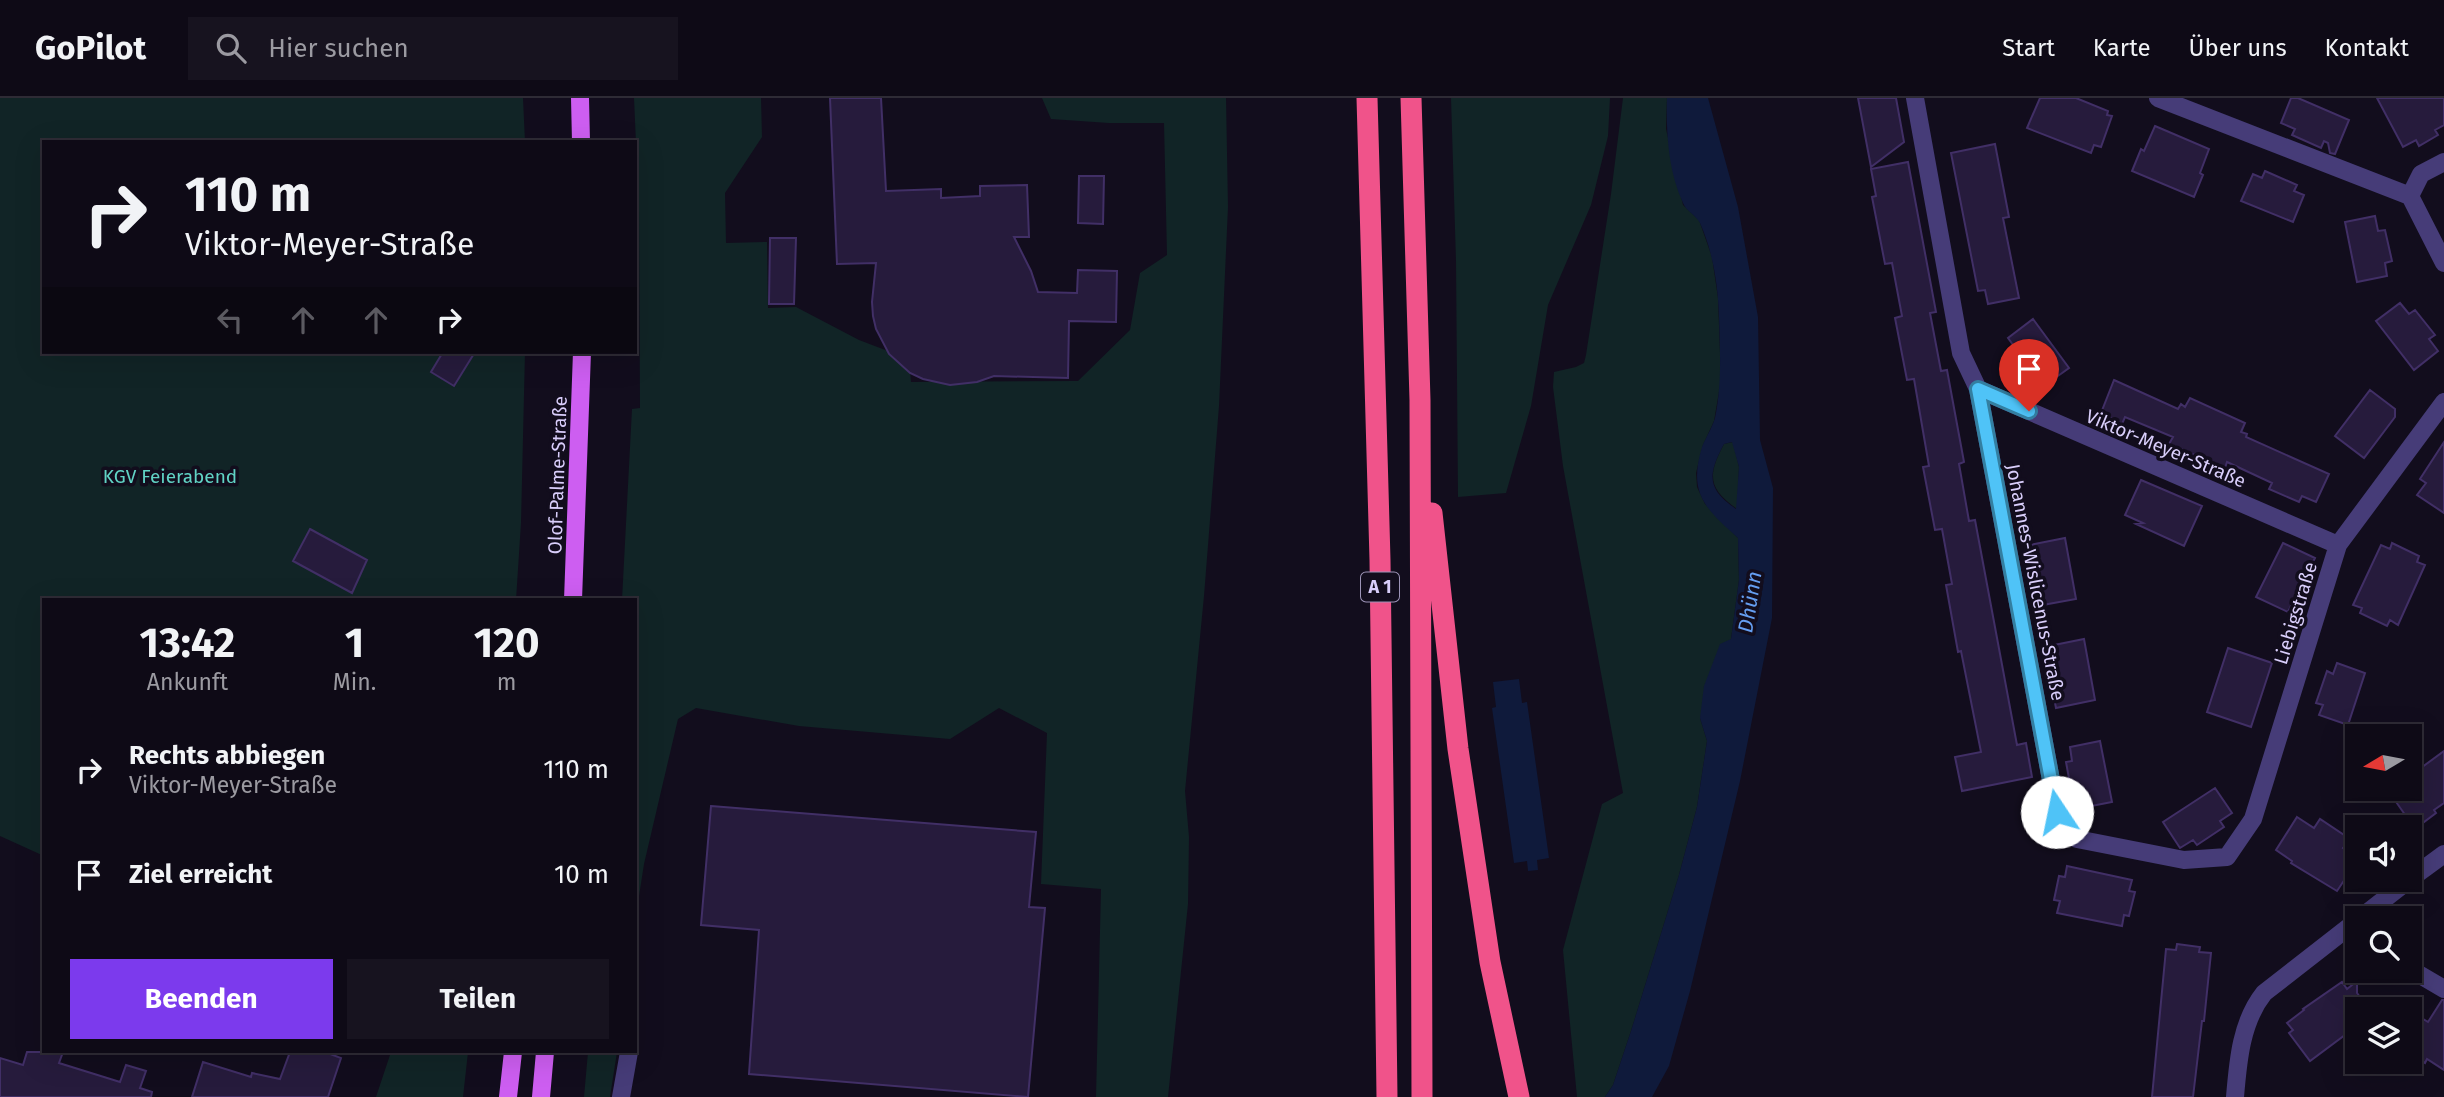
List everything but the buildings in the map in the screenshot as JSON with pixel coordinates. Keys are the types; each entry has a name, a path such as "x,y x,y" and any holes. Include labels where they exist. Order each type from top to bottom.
{"highway":[{"name":"A 1","path":"1367,98 1380,560 1387,1087"},
{"name":"A 1","path":"1411,98 1420,400 1422,1087"},
{"path":"1420,400 1458,749 1490,962 1519,1097"}],"main road":[{"path":"580,98 582,140"},
{"name":"Olof-Palme-Straße","path":"573,598 582,354"},
{"path":"508,1097 513,1053"},
{"path":"541,1097 545,1053"}],"street":[{"name":"Johannes-Wislicenus-Straße","path":"1915,98 1961,353 1978,389 2057,812 2077,839 2184,860 2227,857"},
{"path":"2158,98 2410,196 2444,263"},
{"path":"2410,196 2421,174 2444,162"},
{"name":"Viktor-Meyer-Straße","path":"1978,389 2337,545"},
{"name":"Liebigstraße","path":"2227,857 2253,819 2337,545 2444,402"},
{"path":"2422,870 2444,854"},
{"path":"2378,906 2395,892"},
{"path":"2235,1097 2243,1038 2252,1008 2264,993 2345,933"},
{"path":"2422,976 2444,989"},
{"path":"621,1097 629,1053"}],"green space":[{"name":"KGV Feierabend","path":"0,98 523,98 525,140 42,140 42,354 525,354 521,523 516,598 42,598 42,855 0,836"},
{"path":"634,98 761,98 762,137 725,193 726,243 767,242 768,308 796,307 859,340 909,359 911,382 1078,381 1130,330 1140,273 1167,255 1164,123 1051,119 1042,98 1226,98 1228,207 1219,406 1185,791 1189,837 1188,904 1168,1097 1096,1097 1101,889 1041,884 1047,733 999,708 950,739 799,726 696,708 678,719 644,864 637,909 637,598 622,598 632,409 640,408"},
{"path":"1451,98 1610,98 1608,136 1591,205 1548,305 1531,406 1506,493 1458,497 1456,261"},
{"path":"1623,98 1667,98 1666,129 1683,205 1699,220 1712,257 1718,298 1721,380 1714,421 1703,445 1696,473 1697,487 1705,504 1738,538 1739,580 1731,639 1700,718 1707,741 1697,807 1631,1031 1613,1085 1605,1097 1577,1097 1563,950 1602,804 1623,793 1563,466 1553,387 1554,372 1584,363 1586,355"},
{"path":"1733,442 1739,467 1737,509 1720,494 1713,480 1715,464 1724,444"},
{"path":"391,1053 468,1053 463,1097 376,1097"},
{"path":"588,1053 617,1053 610,1097 584,1097"}],"water":[{"name":"Dhünn","path":"1667,98 1708,98 1738,207 1758,317 1760,440 1773,488 1772,618 1740,781 1690,991 1669,1066 1652,1097 1605,1097 1613,1085 1631,1031 1697,807 1707,741 1700,718 1704,686 1720,644 1731,639 1739,580 1738,538 1708,508 1702,499 1697,477 1702,447 1715,418 1719,393 1719,317 1714,269 1705,234 1698,220 1684,206 1674,178 1669,151","holes":["1732,442 1739,467 1736,509 1719,495 1713,480 1715,464 1724,444"]},
{"path":"1519,679 1522,703 1527,702 1549,858 1537,860 1538,870 1528,871 1527,861 1514,863 1492,708 1496,707 1493,682"}],"route":[{"path":"2029,411 1978,389 2057,812"}]}
